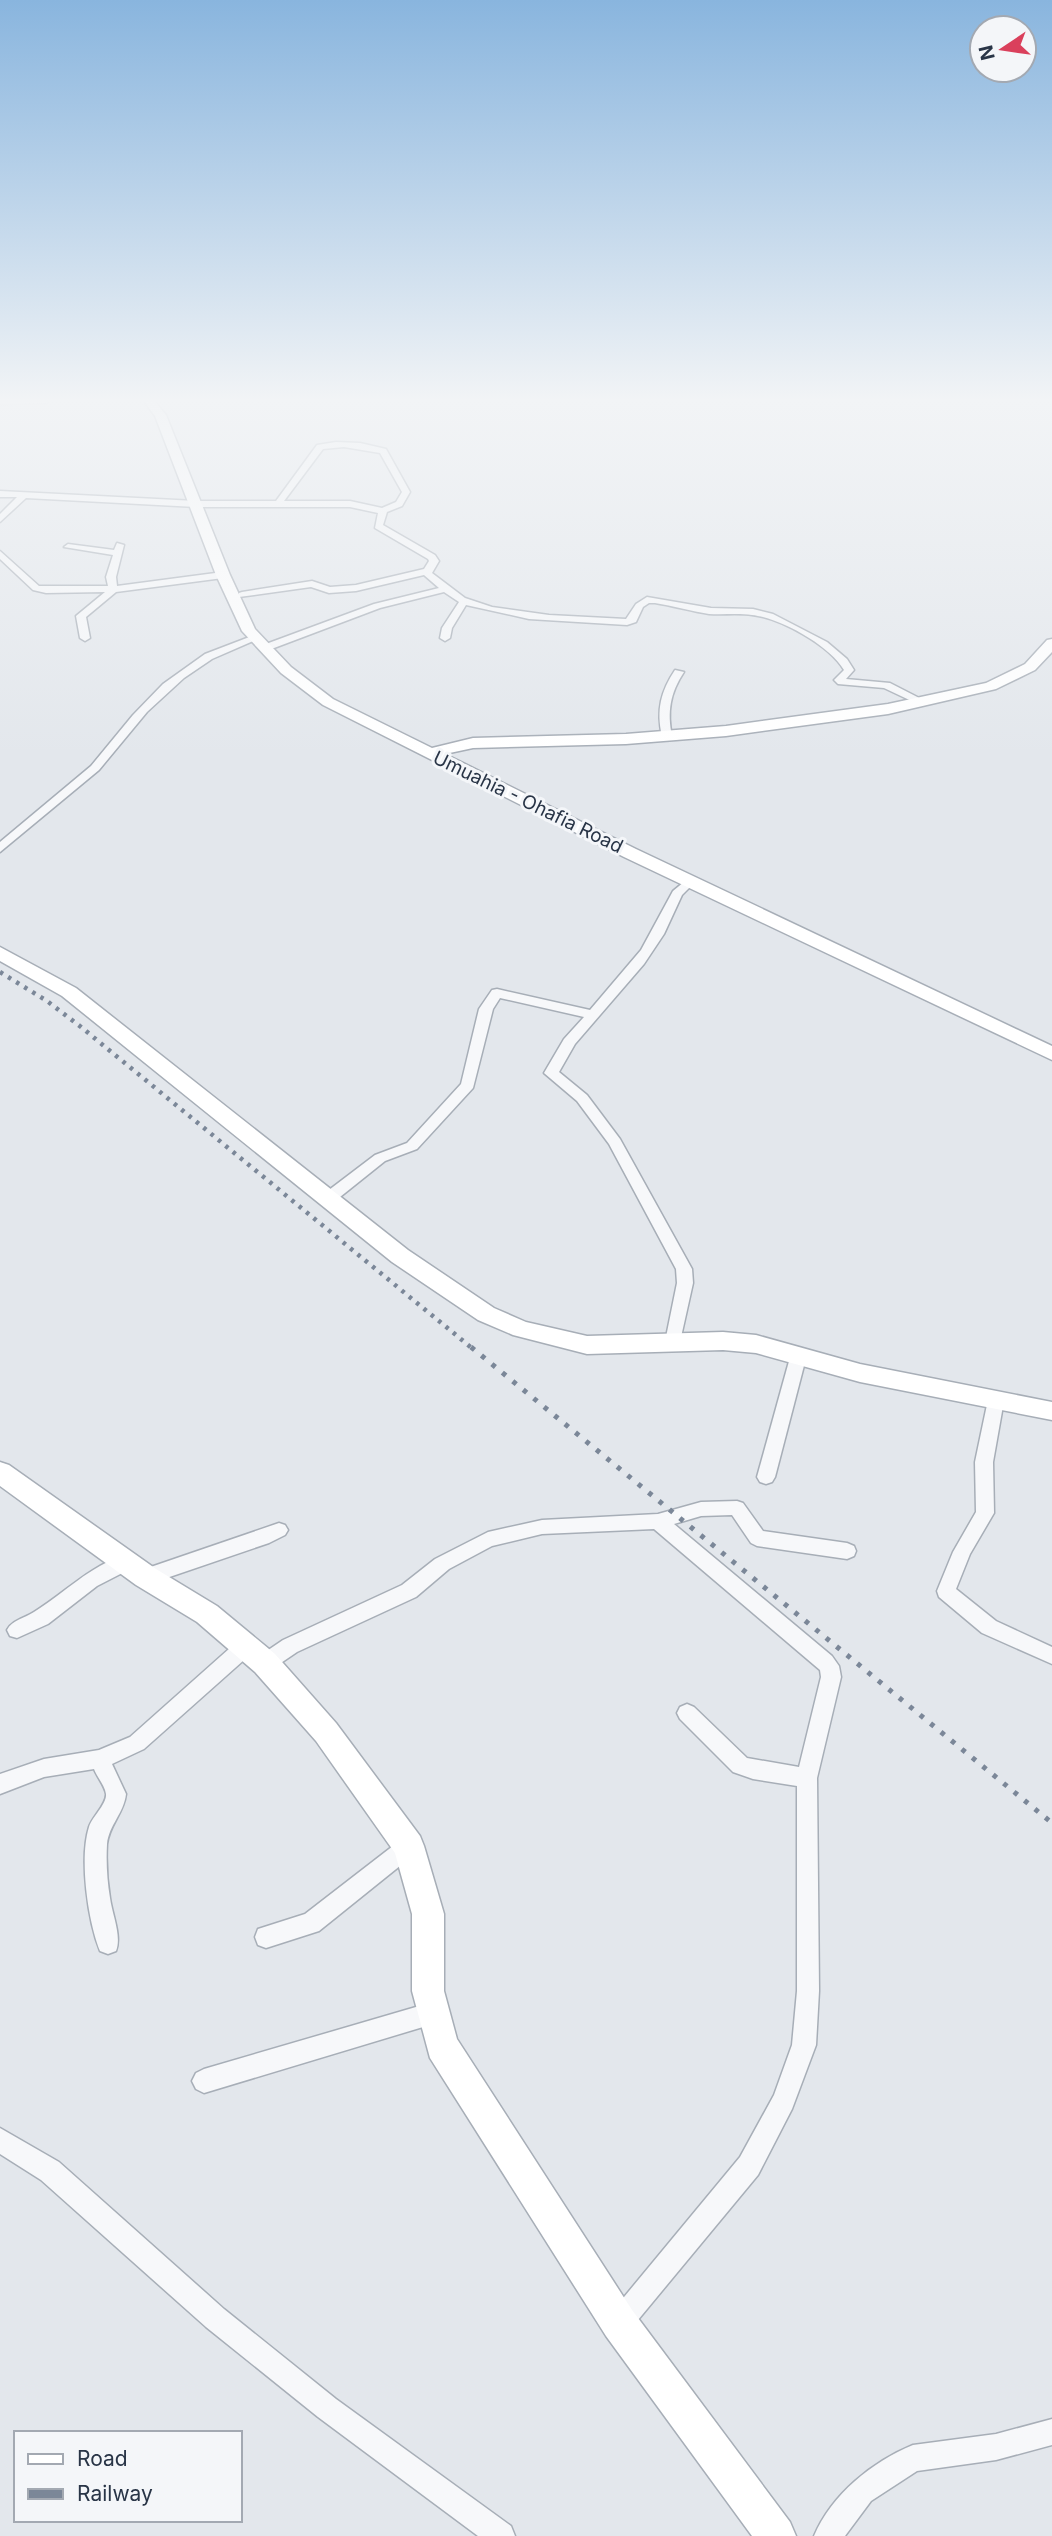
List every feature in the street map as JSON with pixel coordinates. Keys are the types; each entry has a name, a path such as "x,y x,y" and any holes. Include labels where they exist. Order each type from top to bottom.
{"main road":[{"name":"Umuahia - Ohafia Road","path":"206,519 223,575 238,610 255,638 286,670 328,702 1052,1044"},
{"name":"Umuahia - Ohafia Road","path":"208,519 258,630 270,646 297,671 332,697 432,752 690,881 1052,1054"},
{"path":"432,752 473,743 667,736 748,728 924,702 991,686 1016,676 1030,667 1052,643"},
{"path":"0,953 69,992 330,1197 400,1256 486,1314 522,1329 587,1345 723,1341 756,1344 860,1373 1052,1411"},
{"path":"0,1472 136,1570 207,1614 256,1654 326,1732 409,1846 428,1914 428,1991 442,2046 620,2323 776,2536"}],"street":[{"path":"242,595 312,584 329,590 356,588 427,571 433,564 432,557 378,526 380,519"},
{"path":"68,547 119,549 111,577 113,590"},
{"path":"0,554 36,587 60,591 113,590 223,575"},
{"path":"427,571 464,601 499,611 627,622 633,621 639,606 647,600 676,602 713,611 758,612 787,624 841,657 849,670 840,676 839,680 842,682 886,685 924,702"},
{"path":"270,646 377,606 447,589"},
{"path":"85,638 81,616 113,590"},
{"path":"445,638 447,628 464,601"},
{"path":"0,848 99,764 167,685 225,647 255,638"},
{"path":"667,736 662,710 665,698 679,673"},
{"path":"673,1342 684,1269 615,1142 582,1098 551,1073 569,1042 626,980 655,940 677,890 690,881"},
{"path":"330,1197 380,1158 412,1146 468,1085 485,1009 497,993 593,1015"},
{"path":"766,1477 799,1354"},
{"path":"996,1400 984,1462 985,1513 961,1552 946,1591 989,1627 1052,1656"},
{"path":"0,1784 44,1768 100,1759 137,1744 256,1654 290,1646 409,1591 442,1564 488,1540 542,1527 658,1521 701,1509 737,1508 757,1538 847,1551"},
{"path":"620,2323 749,2165 785,2101 804,2045 808,1991 807,1778 831,1676 829,1666 658,1521"},
{"path":"17,1630 41,1618 90,1580 171,1566 244,1546 279,1530"},
{"path":"687,1713 740,1765 753,1770 807,1778"},
{"path":"100,1759 102,1772 116,1791 115,1801 99,1828 101,1915 108,1943"},
{"path":"266,1937 311,1923 409,1846"},
{"path":"204,2081 433,2013"},
{"path":"0,2140 50,2171 215,2318 327,2408 501,2536"},
{"path":"828,2536 861,2491 913,2459 996,2447 1052,2432"}],"railway":[{"path":"0,972 47,1001 81,1027 473,1349"},
{"path":"471,1347 1052,1823"}]}
